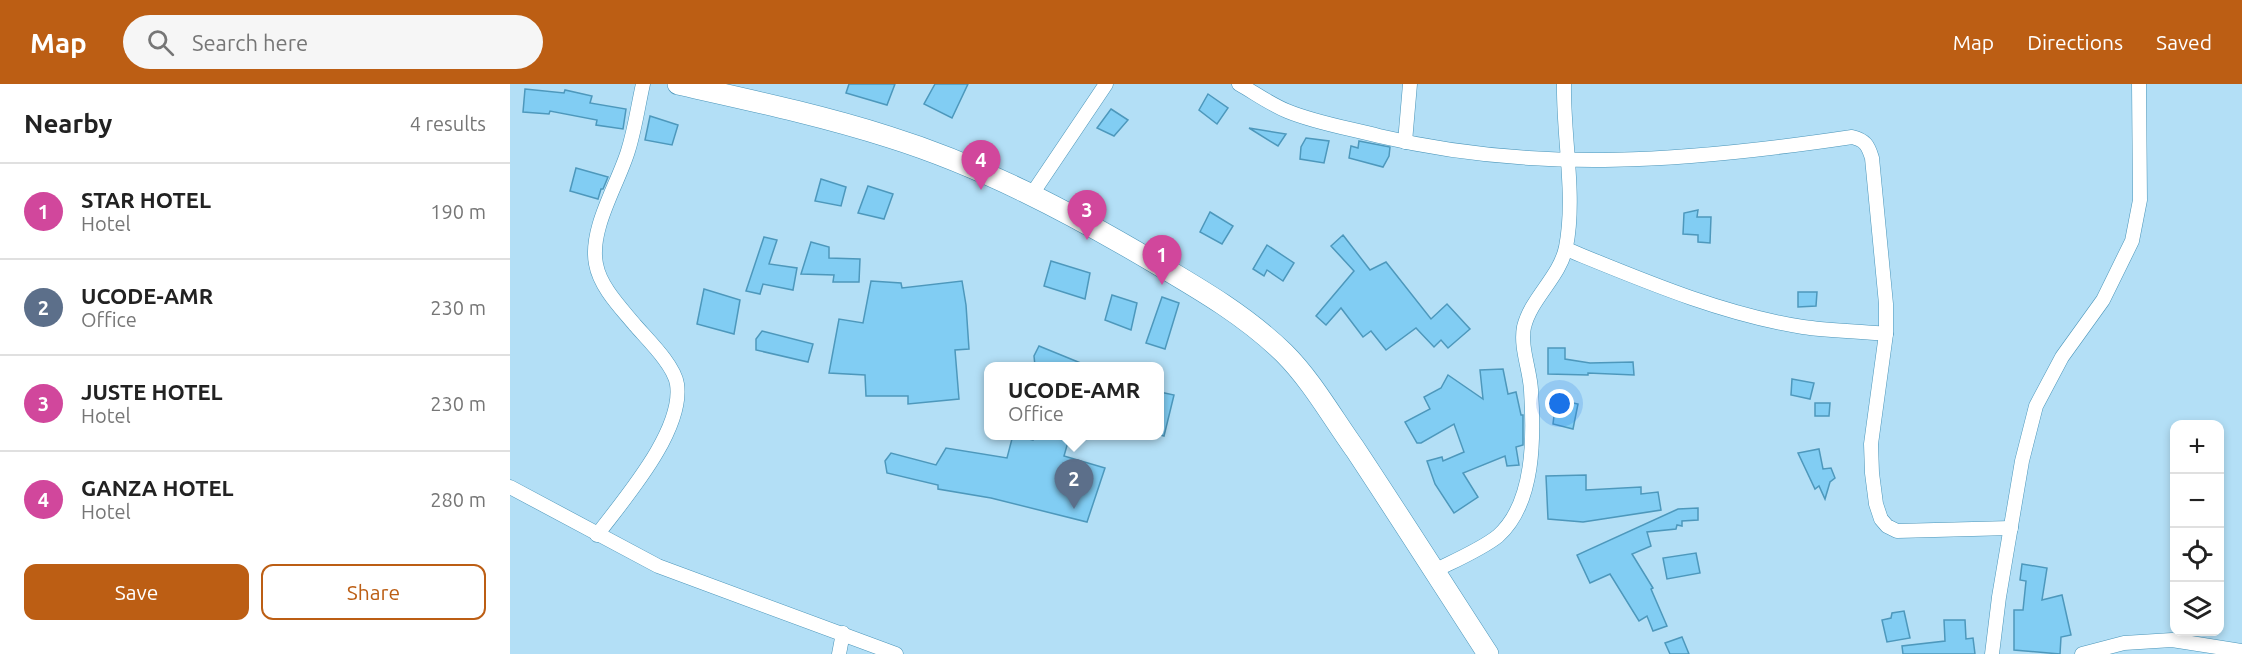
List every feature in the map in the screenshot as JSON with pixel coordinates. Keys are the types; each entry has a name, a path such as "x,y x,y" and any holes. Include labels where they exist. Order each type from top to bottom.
{"main road":[{"path":"678,84 788,109 891,137 989,174 1032,194 1116,240 1210,295 1247,321 1284,353 1308,380 1488,654"}],"street":[{"path":"597,535 659,450 672,421 676,400 677,383 668,364 618,304 602,281 595,263 604,211 628,152 644,84"},
{"path":"1032,194 1106,84"},
{"path":"1239,84 1287,111 1312,120 1468,154 1568,161 1694,156 1777,148 1852,137 1862,139 1869,146 1872,158 1886,304 1886,334 1871,444 1872,474 1876,504 1881,519 1887,526 1897,531 2011,528"},
{"path":"1405,142 1410,84"},
{"path":"1434,571 1496,538 1515,514 1528,482 1531,455 1531,389 1524,329 1528,316 1566,249 1568,161 1564,84"},
{"path":"1992,654 1999,597 2022,461 2036,406 2062,357 2103,300 2132,242 2140,200 2139,84"},
{"path":"1566,249 1626,274 1745,314 1804,327 1886,334"},
{"path":"513,490 658,566 896,654"},
{"path":"839,654 843,633"},
{"path":"2082,654 2124,643 2172,640 2242,651"}],"building":[{"path":"849,84 895,84 887,105 846,93"},
{"path":"935,84 968,84 952,118 924,104"},
{"path":"525,89 564,93 565,90 592,96 590,103 626,109 623,129 596,125 597,120 550,111 549,114 523,112"},
{"path":"1208,94 1228,108 1217,124 1199,110"},
{"path":"1111,109 1128,120 1114,136 1097,128"},
{"path":"650,116 678,125 672,145 645,140"},
{"path":"1249,128 1286,134 1278,146"},
{"path":"1306,138 1329,141 1324,163 1300,159 1301,147"},
{"path":"1359,141 1390,147 1389,156 1383,167 1349,158 1351,146 1358,148"},
{"path":"576,168 608,177 598,199 570,191"},
{"path":"821,179 846,187 841,206 815,201"},
{"path":"868,186 893,194 884,219 858,213"},
{"path":"1698,210 1697,217 1711,217 1710,243 1698,242 1698,235 1683,234 1684,213"},
{"path":"1210,212 1233,226 1222,244 1200,232"},
{"path":"1343,235 1370,270 1386,262 1431,319 1447,304 1470,329 1448,348 1441,340 1434,347 1416,328 1386,350 1371,331 1363,337 1341,308 1326,325 1316,316 1354,271 1331,246"},
{"path":"764,237 777,240 769,264 797,268 793,290 763,284 760,294 746,291"},
{"path":"811,242 829,247 829,258 860,259 859,282 833,282 834,275 801,274"},
{"path":"1267,245 1294,263 1283,281 1267,270 1264,276 1253,269"},
{"path":"1051,261 1090,273 1085,299 1044,286"},
{"path":"871,281 901,283 902,288 962,281 969,349 955,350 959,399 908,404 908,396 866,396 865,375 829,373 839,319 863,323"},
{"path":"704,289 740,300 734,334 697,324"},
{"path":"1798,292 1817,292 1816,306 1798,307"},
{"path":"1112,295 1137,303 1131,330 1105,320"},
{"path":"1162,297 1179,303 1165,349 1146,343"},
{"path":"762,331 813,344 808,362 756,350 756,339"},
{"path":"1039,346 1078,362 1035,362 1034,356"},
{"path":"1548,348 1565,348 1565,359 1590,363 1633,362 1634,375 1548,374"},
{"path":"1503,369 1508,394 1516,392 1521,415 1523,415 1523,445 1516,447 1519,465 1507,466 1505,456 1463,473 1478,497 1454,513 1435,484 1427,461 1442,457 1443,461 1464,452 1454,424 1421,443 1417,443 1405,422 1430,409 1424,397 1441,388 1448,375 1483,399 1480,370"},
{"path":"1792,379 1814,383 1810,399 1791,395"},
{"path":"1164,393 1174,395 1164,436"},
{"path":"1556,399 1578,404 1573,429 1553,424"},
{"path":"1815,403 1830,403 1829,416 1815,416"},
{"path":"1012,440 1069,440 1064,456 1105,468 1087,522 991,498 938,489 938,485 887,473 885,461 891,453 936,465 946,448 1007,458"},
{"path":"1819,449 1823,469 1831,468 1835,478 1830,482 1825,499 1819,486 1815,489 1798,453"},
{"path":"1586,475 1586,490 1641,487 1641,494 1658,492 1661,510 1583,522 1548,519 1546,476"},
{"path":"1698,508 1698,520 1682,521 1682,526 1677,525 1676,529 1647,532 1651,546 1632,554 1653,588 1651,589 1667,626 1653,631 1647,616 1639,621 1610,574 1590,583 1577,555 1678,509"},
{"path":"1696,553 1700,573 1667,579 1663,558"},
{"path":"2022,564 2047,568 2042,600 2062,595 2071,635 2061,637 2060,654 2014,650 2014,610 2023,610 2026,581 2020,580"},
{"path":"1904,611 1910,638 1887,642 1882,620 1891,618 1892,613"},
{"path":"1944,620 1965,620 1966,639 1973,638 1975,654 1903,654 1902,646 1945,641"},
{"path":"1682,637 1689,654 1670,654 1665,643"}],"place":[{"name":"GANZA HOTEL","path":"981,190"},
{"name":"JUSTE HOTEL","path":"1087,240"},
{"name":"STAR HOTEL","path":"1162,285"},
{"name":"UCODE-AMR","path":"1074,509"}]}
